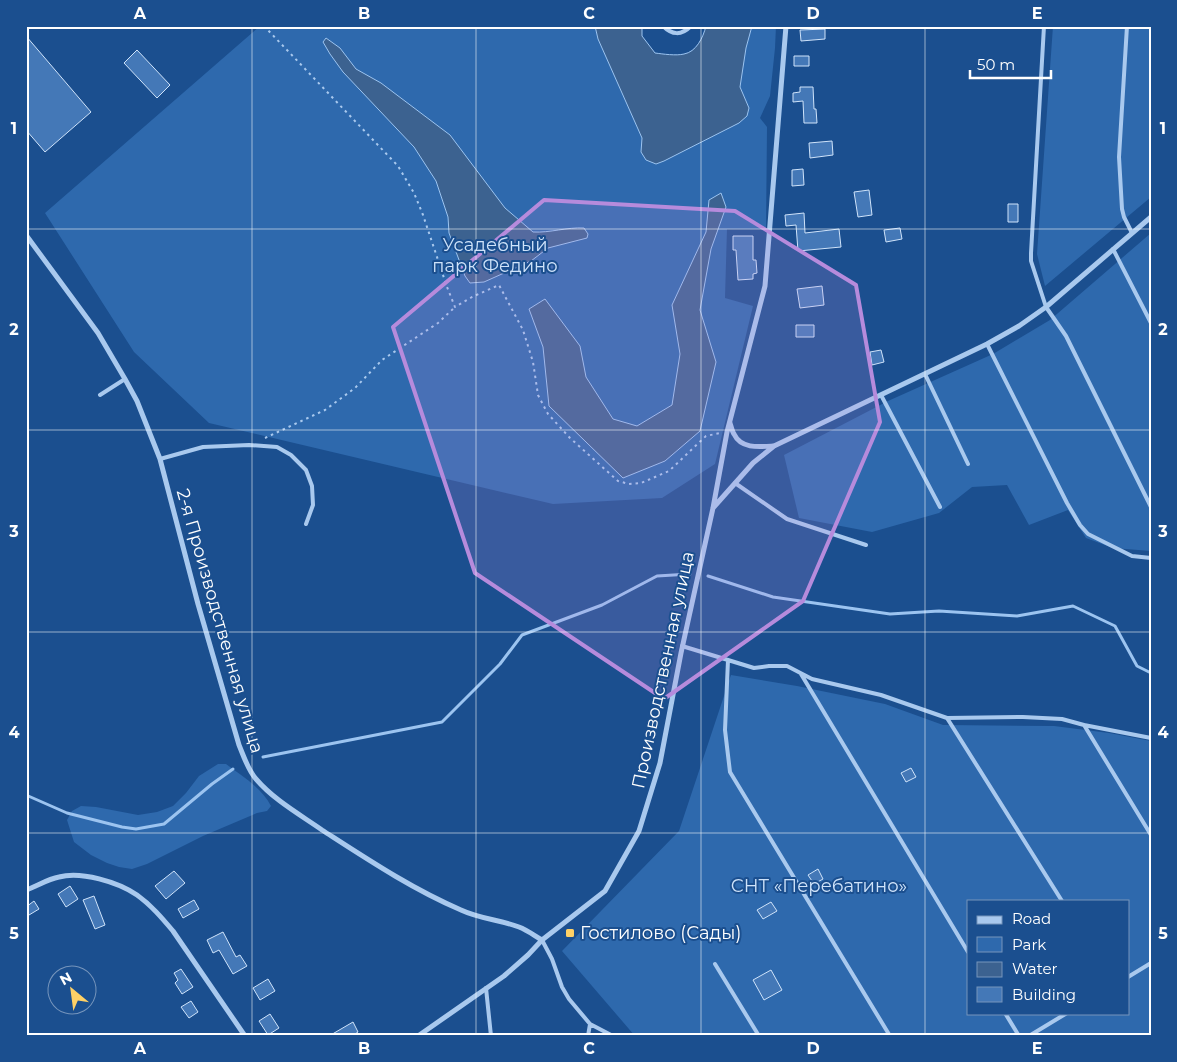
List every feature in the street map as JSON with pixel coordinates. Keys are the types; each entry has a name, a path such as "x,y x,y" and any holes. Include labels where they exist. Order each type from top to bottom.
{"street":[{"name":"Производственная улица","path":"418,1036 528,956 542,940 605,891 639,831 660,763 682,646 713,508 727,432 765,286 786,26"},
{"path":"713,508 753,463 774,446 987,344 1019,326 1046,307 1150,218"},
{"name":"2-я Производственная улица","path":"26,235 98,332 137,401 160,459 198,604 239,745 254,778 269,793 287,806 429,896 462,911 520,927 542,940"},
{"path":"730,422 734,435 740,442 752,447 774,446"},
{"path":"26,890 59,876 85,875 113,884 136,895 161,916 173,931 245,1036"}],"lane":[{"path":"663,26 671,33 677,34 691,26"},
{"path":"1044,26 1031,261 1046,307 1066,336 1151,507"},
{"path":"1127,26 1119,157 1122,209 1132,232"},
{"path":"1113,250 1151,323"},
{"path":"987,344 1067,503 1080,525 1088,534 1132,556 1151,558"},
{"path":"925,374 968,464"},
{"path":"100,395 125,379"},
{"path":"881,395 940,507"},
{"path":"160,459 203,446 277,447 290,455 306,470 312,486 313,506 306,524"},
{"path":"735,483 787,519 866,545"},
{"path":"682,646 754,668 787,666 812,679 881,695 947,718 1062,718 1084,725 1151,738"},
{"path":"728,660 725,730 730,772 890,1036"},
{"path":"800,672 967,950"},
{"path":"947,718 1061,900"},
{"path":"1084,725 1151,835"},
{"path":"542,940 568,999 590,1024 614,1036"},
{"path":"1130,976 1151,963"},
{"path":"715,964 759,1036"},
{"path":"486,988 491,1036"},
{"path":"1007,1014 1019,1036"},
{"path":"1029,1036 1065,1014"},
{"path":"588,1036 590,1024"}],"path":[{"path":"264,26 398,166 414,193 423,215 455,307"},
{"path":"266,438 324,410 355,388 382,360 438,323 455,307 499,285 523,330 533,362 538,395 548,414 570,438 618,481 629,484 641,483 668,471 706,436 727,432"}],"highlighted area":[{"path":"544,200 735,211 856,285 880,422 803,601 664,699 475,573 393,327"}],"green space":[{"name":"Усадебный парк Федино","path":"260,26 642,26 642,36 655,53 677,55 684,54 695,47 701,39 706,26 776,26 770,96 760,118 767,127 766,229 727,229 725,298 753,306 715,464 662,498 553,504 209,423 134,352 45,213"},
{"path":"1053,26 1151,26 1151,197 1045,286 1037,254"},
{"path":"1151,233 1151,551 1113,548 1086,538 1068,510 1029,525 1007,485 972,487 939,513 872,532 799,518 784,455 888,401 993,354 1050,320"},
{"name":"СНТ «Перебатино»","path":"731,675 885,704 943,725 1054,726 1151,741 1151,1036 635,1036 562,951 679,831"},
{"path":"218,764 226,764 257,788 271,806 267,811 257,813 203,836 147,864 132,869 107,863 91,855 74,842 67,820 72,811 81,806 138,815 157,812 173,806 199,776"}],"water":[{"path":"595,26 642,26 642,36 655,53 677,55 688,53 695,47 701,40 706,26 752,26 746,48 740,87 749,108 747,116 739,123 664,161 656,164 646,160 641,152 642,138 598,39"},
{"path":"326,38 340,48 356,69 381,83 450,135 505,208 533,232 584,228 588,234 587,238 548,248 531,261 484,282 470,283 465,276 449,233 448,217 436,181 414,147 343,72 323,42"},
{"path":"721,193 726,207 711,249 700,310 716,362 700,431 665,461 623,478 549,406 543,347 529,309 545,299 580,346 586,377 613,419 637,426 672,405 680,354 672,305 706,232 709,200"}],"building":[{"path":"825,29 825,39 801,41 800,30"},
{"path":"26,36 91,112 45,152 26,130"},
{"path":"137,50 170,85 157,98 124,63"},
{"path":"794,56 809,56 809,66 794,66"},
{"path":"800,87 813,87 817,123 804,123 803,101 793,102 793,93 800,92"},
{"path":"832,141 833,155 810,158 809,143"},
{"path":"803,169 804,185 792,186 792,170"},
{"path":"869,190 872,215 858,217 854,192"},
{"path":"1008,204 1018,204 1018,222 1008,222"},
{"path":"804,213 805,233 839,229 841,247 798,251 796,225 786,226 785,215"},
{"path":"900,228 902,239 886,242 884,230"},
{"path":"733,236 753,236 753,260 756,260 757,273 753,274 753,279 738,280 736,250 733,250"},
{"path":"822,286 824,305 800,308 797,289"},
{"path":"796,325 814,325 814,337 796,337"},
{"path":"881,350 884,362 872,365 870,352"},
{"path":"911,768 916,777 906,782 901,773"},
{"path":"818,869 823,879 814,884 808,875"},
{"path":"174,871 185,883 166,899 155,886"},
{"path":"70,886 78,899 66,907 58,894"},
{"path":"94,896 105,925 95,929 83,900"},
{"path":"194,900 199,909 183,918 178,909"},
{"path":"34,901 39,909 29,915 26,907"},
{"path":"771,902 777,911 763,919 757,910"},
{"path":"223,932 236,957 240,955 247,966 233,974 219,950 213,953 207,940"},
{"path":"181,969 193,987 182,994 175,983 178,980 174,973"},
{"path":"771,970 782,990 764,1000 753,980"},
{"path":"268,979 275,991 260,1000 253,988"},
{"path":"191,1001 198,1012 189,1018 181,1007"},
{"path":"270,1014 279,1028 268,1035 259,1021"},
{"path":"353,1022 358,1032 352,1036 329,1036"}],"waterway":[{"path":"263,757 442,722 500,664 522,635 602,605 657,576 690,574"},
{"path":"708,576 773,597 890,614 939,611 1017,616 1073,606 1115,626 1137,666 1151,673"},
{"path":"26,795 67,813 136,829 164,824 233,769"}],"place":[{"name":"Гостилово (Сады)","path":"570,933"}]}
